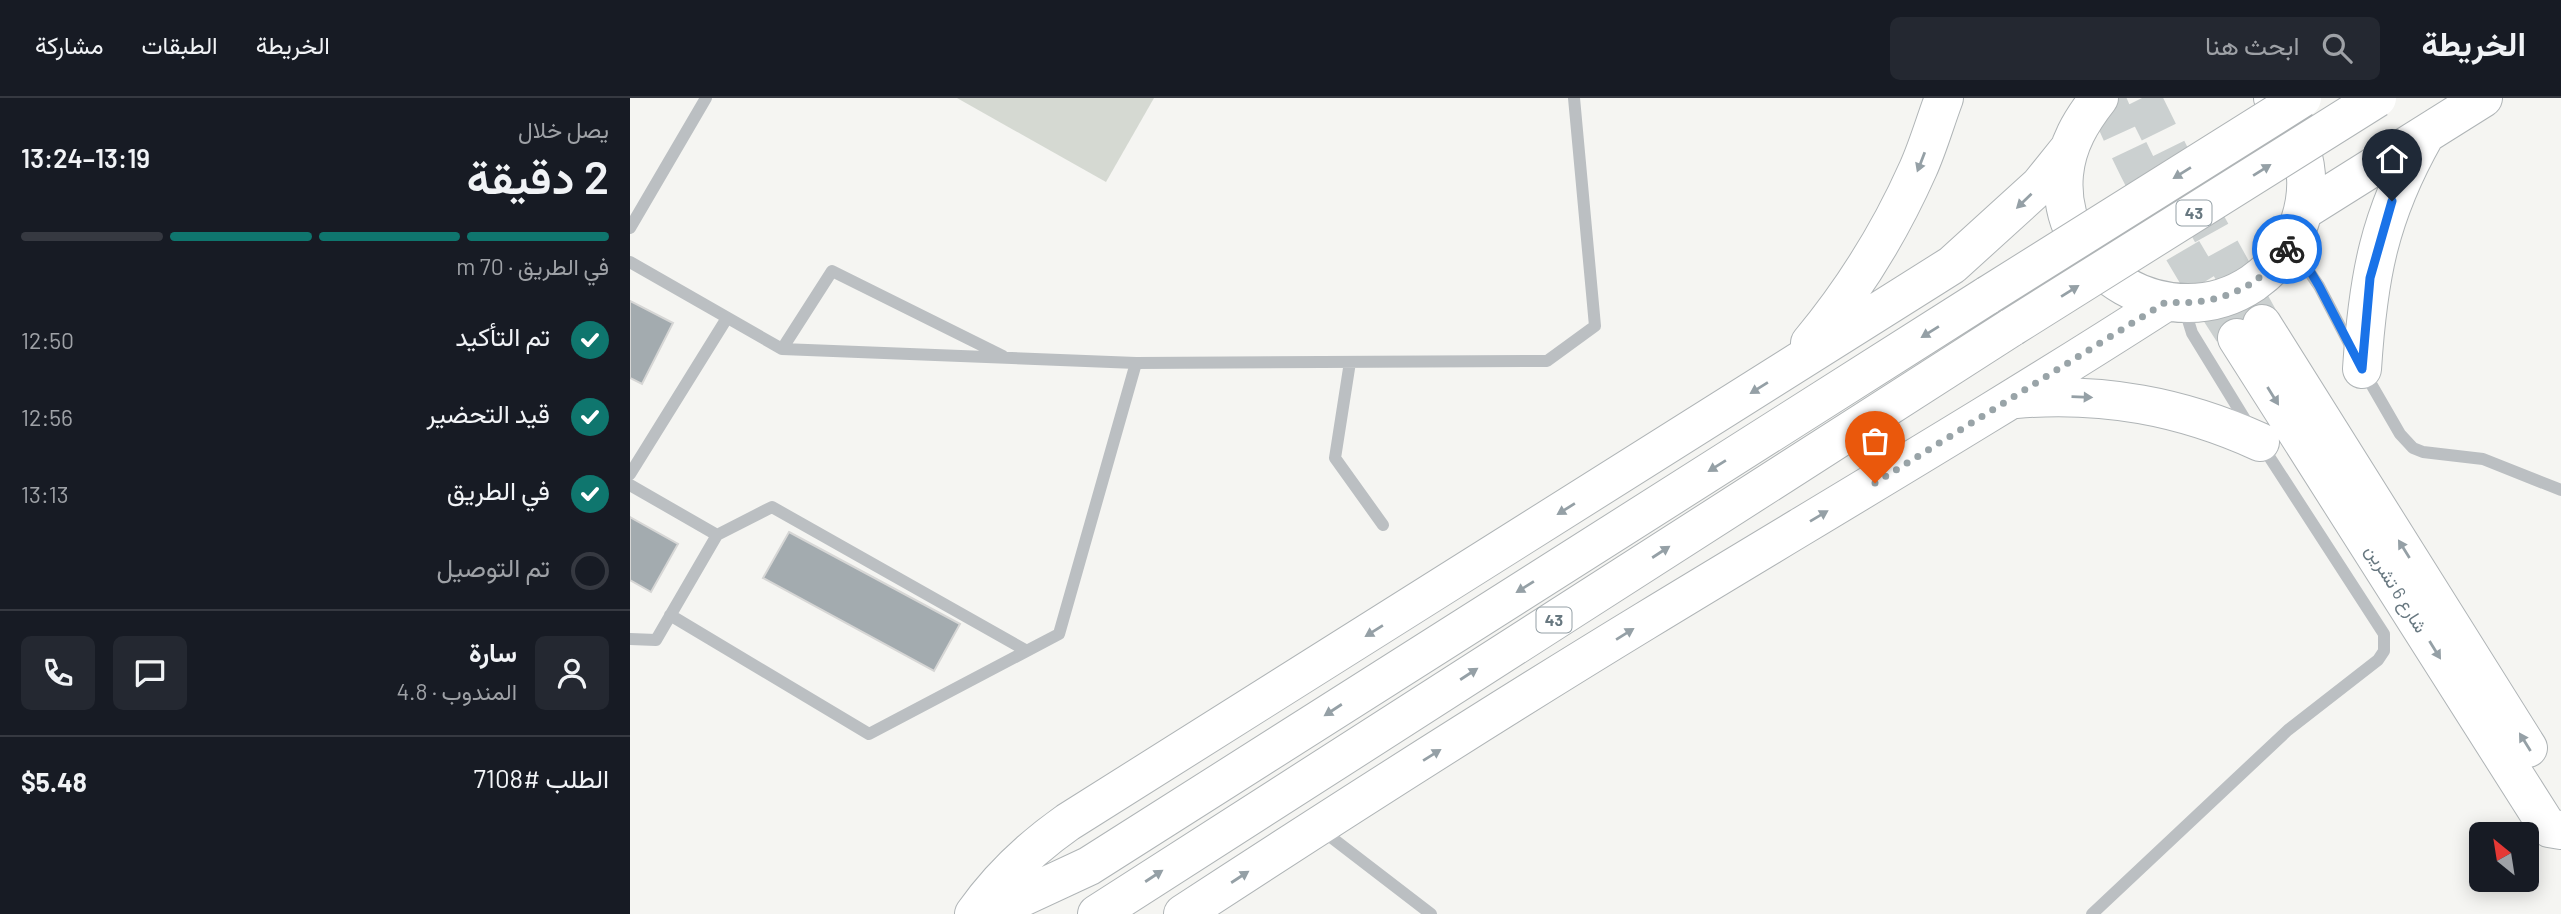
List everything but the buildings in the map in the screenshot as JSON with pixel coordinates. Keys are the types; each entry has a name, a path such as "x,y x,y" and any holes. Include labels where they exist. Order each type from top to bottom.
{"main road":[{"path":"1791,367 1841,306 1884,239 1919,168 1944,98"},
{"path":"2060,98 2071,144 2064,174 2065,200 2071,225 2083,248 2099,268 2118,284 2141,296 2174,303 2225,298 2244,289 2262,277 2297,228 2425,135 2483,98"},
{"path":"974,914 1003,876 1045,838 1068,822 1952,265 2040,184 2071,144 2084,117 2099,98"},
{"path":"2273,98 2287,117 2302,150 2307,186 2297,228"},
{"path":"986,914 1089,866 2302,98"},
{"name":"43","path":"1097,914 2012,327 2377,98"},
{"path":"2362,369 2370,278 2380,235 2402,178 2425,135"},
{"path":"1183,914 1317,826 1643,623 2174,303"},
{"name":"شارع 6 تشرين","path":"2561,800 2249,331 2545,823 2549,828 2561,830"},
{"path":"2014,399 2086,396 2146,404 2193,415 2260,442"}],"street":[{"path":"630,228 706,98"},
{"path":"630,262 782,349 1136,363 1547,361 1594,326 1574,98"},
{"path":"2297,228 2300,254 2362,369 2400,434 2413,448 2423,453 2483,459 2561,490"},
{"path":"782,349 832,271 1008,358"},
{"path":"2092,914 2288,730 2371,666 2384,651 2384,634 2174,303"},
{"path":"630,474 727,318"},
{"path":"1350,362 1335,458 1383,525"},
{"path":"670,615 869,734 1059,634 1136,363"},
{"path":"630,485 717,535"},
{"path":"630,639 656,640 717,535 772,508 1027,651"},
{"path":"1317,826 1431,914"}],"shaded area":[{"path":"957,98 1154,98 1106,182"}],"tunnel":[{"path":"2106,98 2134,161 2166,221 2237,338"},
{"path":"2142,98 2184,183 2262,324"}],"way so far":[{"path":"1875,483 2166,302 2183,304 2225,298 2262,277 2287,249"}],"route":[{"path":"2287,249 2290,244 2300,254 2362,369 2370,278 2380,235 2392,201"}]}
